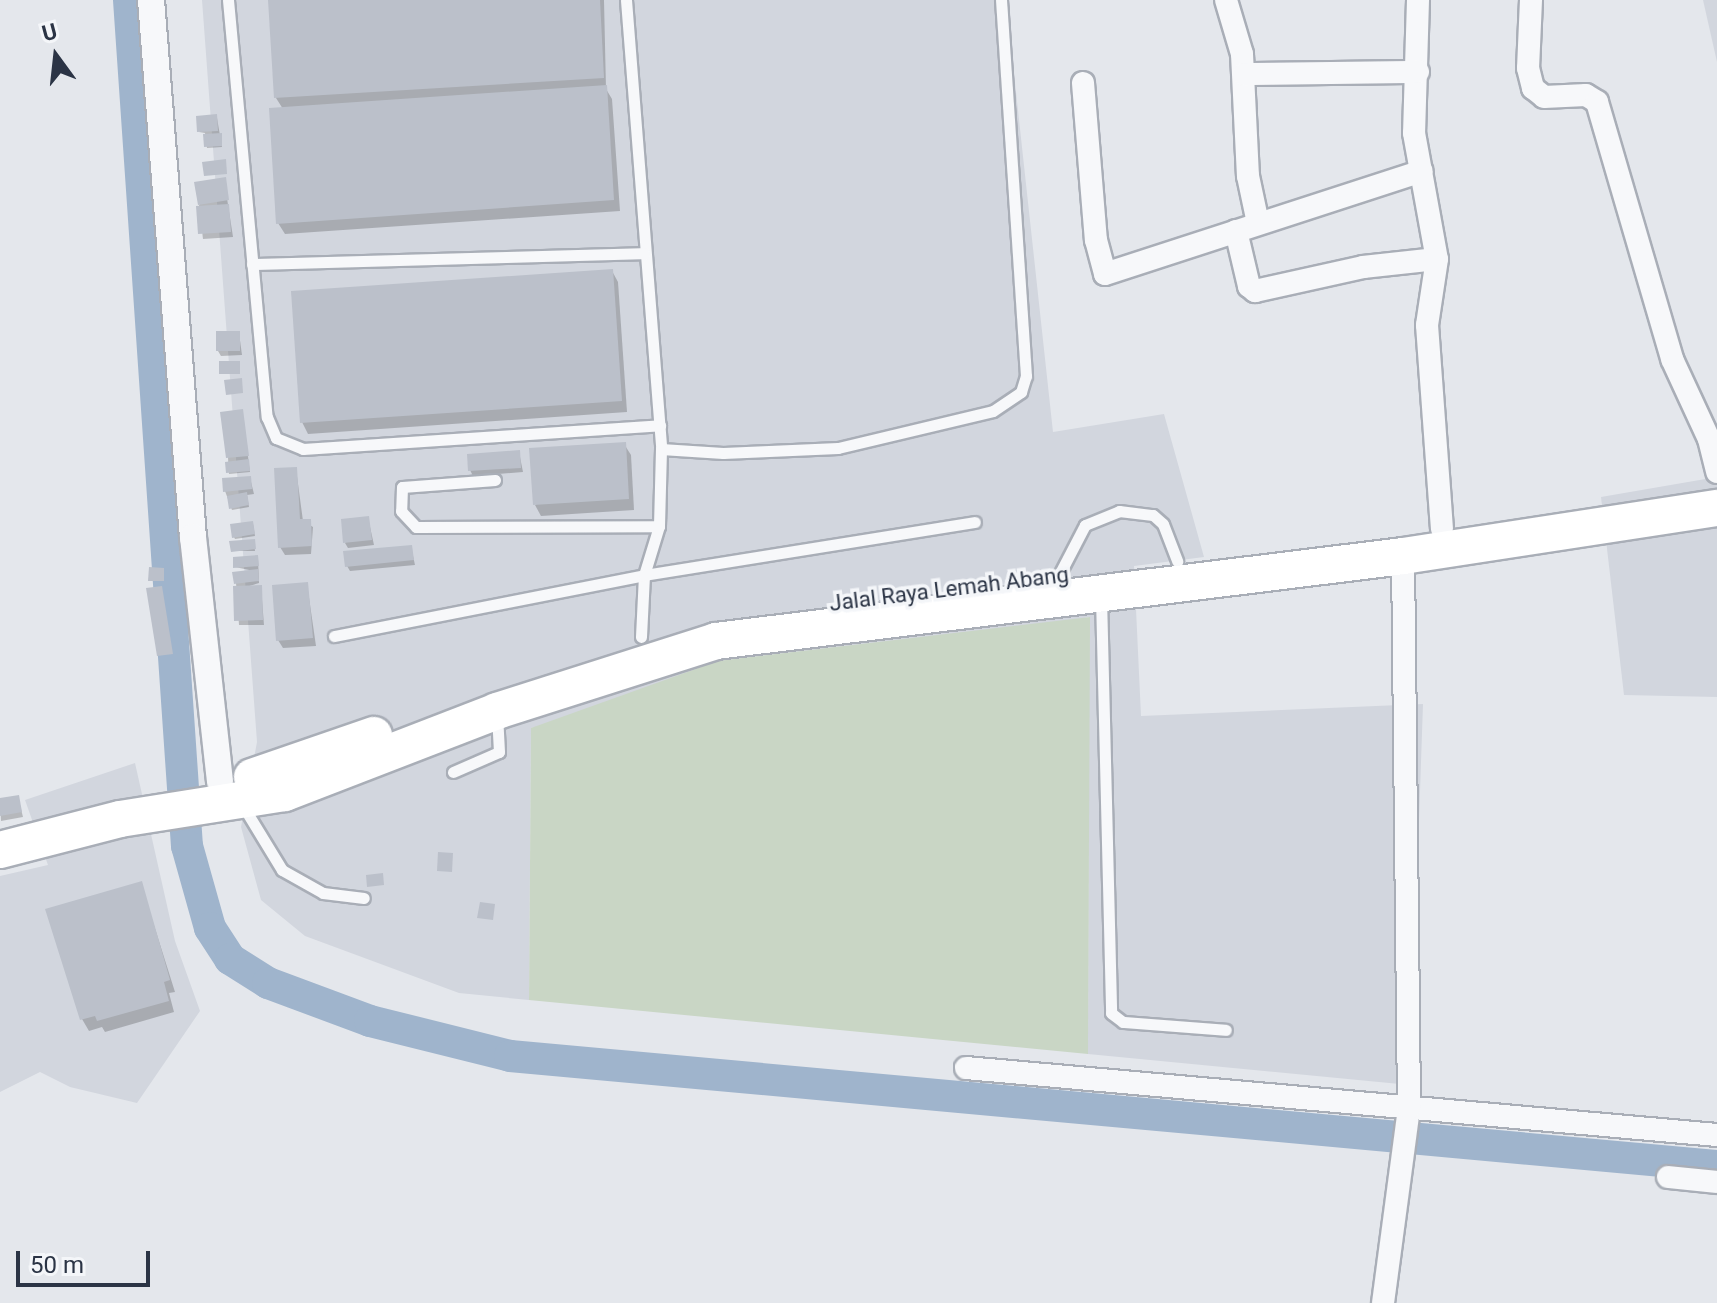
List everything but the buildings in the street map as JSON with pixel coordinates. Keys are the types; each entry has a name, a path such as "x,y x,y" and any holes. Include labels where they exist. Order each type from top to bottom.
{"highway":[{"name":"Jalal Raya Lemah Abang","path":"219,795 271,772 641,637 755,614 1442,528 1717,487"},
{"name":"Jalal Raya Lemah Abang","path":"219,795 335,776 497,711 716,641 1403,556 1717,508"},
{"path":"0,830 219,795"},
{"path":"0,850 168,801"}],"street":[{"path":"151,0 193,537 219,795"},
{"path":"1226,0 1244,74 1248,176 1258,223"},
{"path":"1418,0 1414,133 1437,259 1427,325 1442,528"},
{"path":"1531,0 1528,68 1533,88 1544,97 1586,95 1597,102 1672,359 1704,427 1717,472"},
{"path":"1244,74 1418,72"},
{"path":"1083,83 1103,273 1422,171"},
{"path":"1236,231 1249,286 1255,291 1363,267 1437,259"},
{"path":"1383,1303 1408,1125 1403,556"},
{"path":"966,1068 1408,1125 1717,1135"},
{"path":"1668,1177 1717,1182"}],"lane":[{"path":"228,0 267,417 276,438 287,446 660,425"},
{"path":"626,0 661,449 659,526 644,575 641,637"},
{"path":"661,449 723,453 838,448 979,415 1011,403 1021,392 1026,376 1001,0"},
{"path":"252,264 644,253"},
{"path":"495,480 402,487 401,511 416,527 659,526"},
{"path":"1059,575 1085,525 1119,511 1153,515 1163,524 1177,561"},
{"path":"334,636 644,575 975,522"},
{"path":"1101,592 1111,1013 1123,1022 1226,1030"},
{"path":"453,772 499,752 497,711"},
{"path":"219,795 282,870 323,893 364,898"}],"shaded area":[{"path":"202,0 1006,0 1053,432 1164,414 1204,557 1134,566 1141,716 1423,704 1410,1085 1088,1054 1089,617 531,728 529,1000 459,993 305,936 261,900 241,827 257,742"},
{"path":"1703,0 1717,0 1717,62"},
{"path":"1717,477 1717,697 1624,695 1601,497"},
{"path":"135,763 175,941 200,1011 137,1103 70,1087 40,1072 0,1092 0,876 48,865 25,800"}],"green space":[{"path":"1090,617 1088,1054 529,1000 531,728 718,661"}],"waterway":[{"path":"129,0 187,846 210,928 230,959 268,983 370,1021 510,1056 1717,1166"}]}
